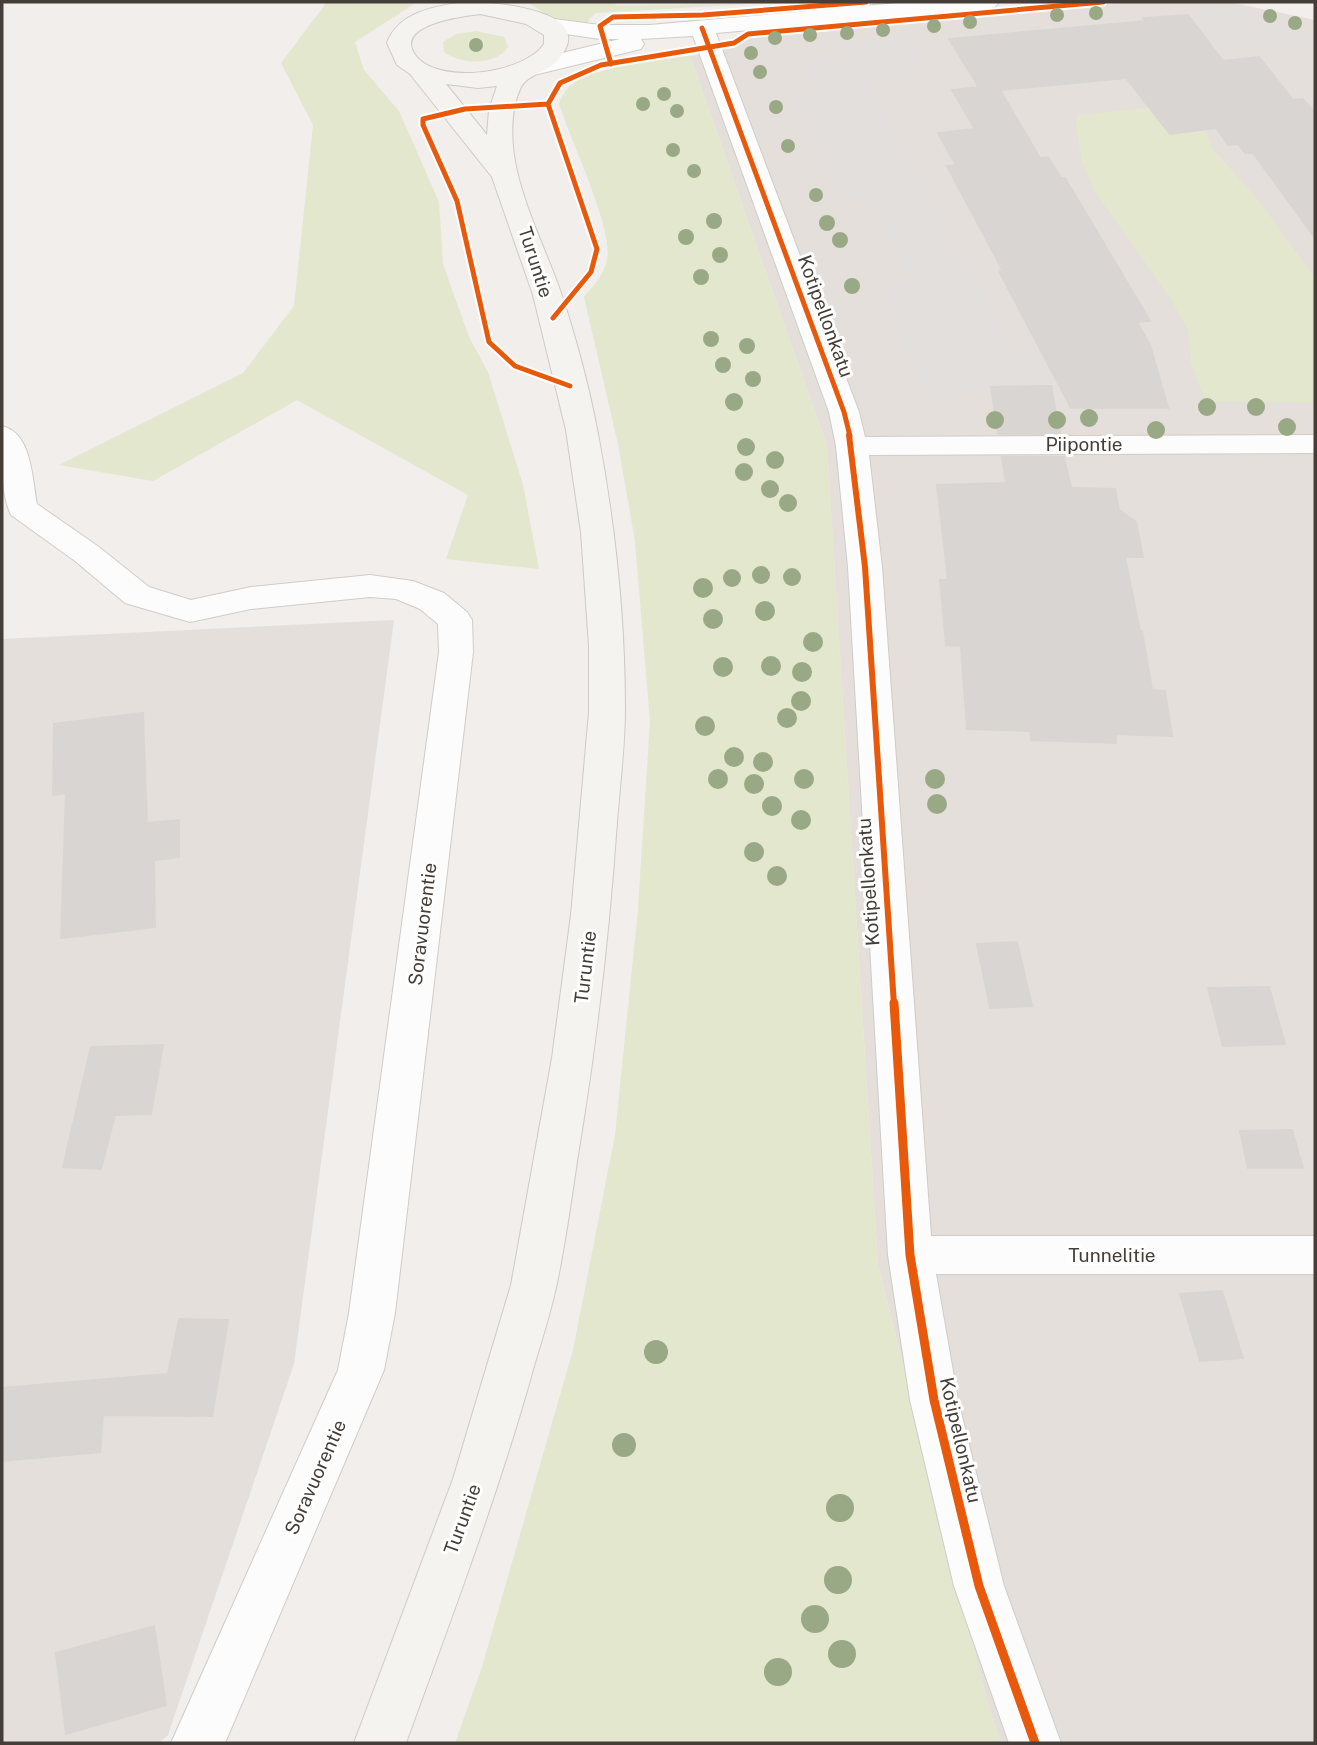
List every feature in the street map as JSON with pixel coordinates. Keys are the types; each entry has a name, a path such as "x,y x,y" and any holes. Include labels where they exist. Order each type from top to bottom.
{"main road":[{"path":"419,69 441,76 466,79 524,71 551,55 556,43 554,34 547,25 513,7 454,6"},
{"name":"Turuntie","path":"454,6 413,24 402,36 399,48 405,59 419,69 505,176"},
{"name":"Turuntie","path":"380,1743 477,1479 534,1285 573,1058 591,915 607,712 606,646 597,532 582,430 547,295 505,176 498,125 506,91 524,71"}],"street":[{"path":"547,25 600,32 696,29 986,2"},
{"path":"524,71 696,29"},
{"name":"Kotipellonkatu","path":"696,29 825,361 852,446 866,580 910,1255 934,1400 979,1586 1035,1743"},
{"name":"Soravuorentie","path":"2,435 9,444 22,508 87,554 137,595 190,611 251,598 370,586 401,589 432,601 455,620 456,652 452,685 372,1313 361,1370 198,1743"},
{"name":"Piipontie","path":"852,446 1315,444"},
{"name":"Tunnelitie","path":"910,1255 1315,1255"}],"shaded area":[{"path":"1131,2 1229,2 1315,20 1315,1743 1001,1743 989,1709 878,1265 827,446 690,56 734,48 750,37"},
{"path":"1250,11 1261,21 1315,36 1315,64 1306,53 1281,46 1169,56 1197,27 1188,15"},
{"path":"907,36 930,72 866,79 1012,350 1150,351 1162,386 960,387 960,395 930,398 888,310 883,285 913,282 868,195 839,197 789,92 815,89 802,61 858,56 851,41"},
{"path":"1315,148 1315,177 1257,183 1237,156"},
{"path":"394,620 294,1364 168,1735 159,1743 2,1743 2,639"}],"green space":[{"path":"327,2 417,2 355,42 364,70 399,111 439,202 443,264 469,337 488,372 523,485 539,569 446,559 468,495 297,400 153,481 59,465 243,373 294,306 313,125 281,63"},
{"path":"527,2 606,2 618,5 749,4 596,13 589,19 587,27 551,17"},
{"path":"476,31 504,37 508,47 495,58 478,62 459,59 444,52 443,42 456,34"},
{"path":"690,56 827,446 878,1265 989,1709 1001,1743 455,1743 482,1667 573,1350 615,1135 638,910 650,721 635,541 618,444 584,297 603,271 607,260 607,246 598,206 559,104 565,91 581,78 628,65"},
{"path":"1156,107 1205,129 1213,149 1259,201 1315,278 1315,403 1205,401 1191,363 1188,330 1171,299 1095,192 1082,162 1076,129 1077,115"}],"building":[{"path":"1188,15 1223,61 1259,57 1293,100 1303,99 1315,113 1315,238 1253,153 1245,153 1238,144 1228,145 1216,128 1170,134 1126,78 1000,90 1040,158 1048,157 1061,178 1065,178 1150,321 1137,322 1150,345 1168,408 1071,408 947,166 956,165 938,133 975,129 952,90 979,87 949,39"},
{"path":"1051,386 1060,434 998,434 991,387"},
{"path":"1002,457 1064,457 1071,488 1115,489 1119,510 1136,522 1143,557 1125,557 1152,690 1165,691 1172,736 1116,734 1116,743 1031,740 1030,731 967,729 961,646 946,645 940,580 948,580 937,485 1006,483"},
{"path":"143,713 147,823 179,820 179,857 154,860 155,927 61,938 66,793 53,795 54,724"},
{"path":"1017,942 1032,1006 990,1008 977,944"},
{"path":"1269,987 1285,1044 1223,1046 1208,988"},
{"path":"163,1045 151,1114 115,1115 101,1169 63,1167 91,1047"},
{"path":"1292,1130 1303,1168 1248,1168 1240,1131"},
{"path":"1222,1291 1243,1358 1200,1361 1180,1294"},
{"path":"179,1319 228,1320 212,1416 103,1415 100,1452 2,1461 2,1388 168,1374"},
{"path":"154,1626 166,1705 66,1734 56,1653"}],"cycle path":[{"path":"611,64 600,26 613,17 703,15 866,2"},
{"path":"553,318 591,272 597,249 548,104 560,83 601,65 734,43 748,34 1103,2"},
{"path":"702,28 844,412 852,446 865,567 910,1255 934,1400 979,1586 1035,1743"},
{"path":"548,104 449,111 423,119 423,125 457,201 489,342 496,352 515,366 570,386"}]}
